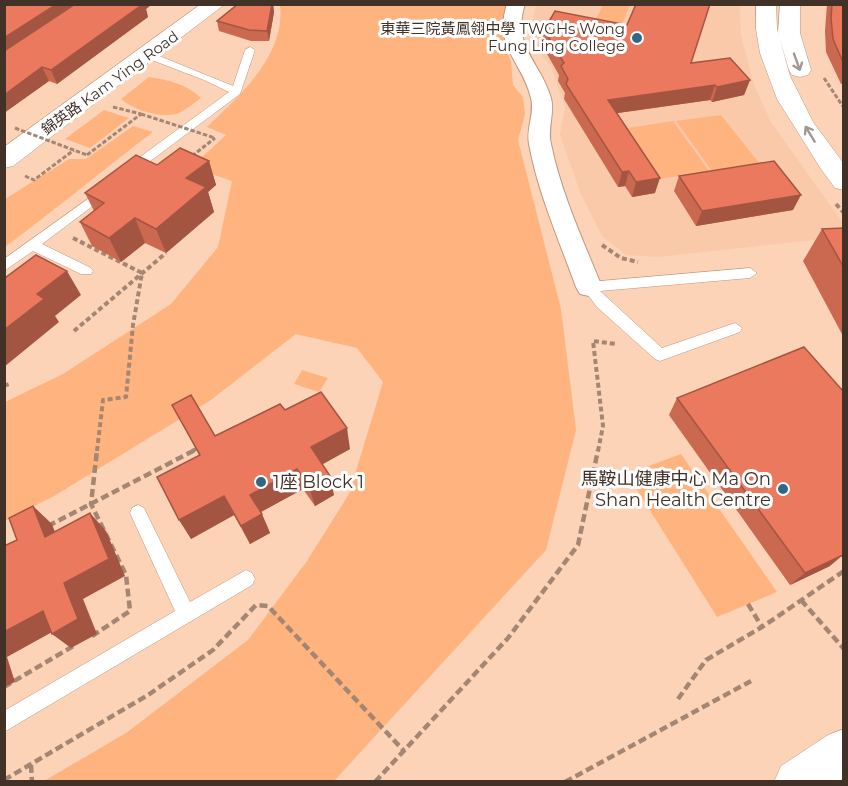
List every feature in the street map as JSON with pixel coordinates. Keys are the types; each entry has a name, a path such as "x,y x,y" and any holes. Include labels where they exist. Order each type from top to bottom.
{"main road":[{"name":"錦英路 Kam Ying Road","path":"13,167 148,55 215,4"},
{"path":"766,4 769,44 783,86 815,143 843,182"},
{"path":"790,4 789,33 793,52 807,88"},
{"path":"797,782 843,751"}],"street":[{"path":"516,4 512,30 516,51 541,96 544,111 539,140 545,167 589,288"}],"lane":[{"path":"4,266 236,92 250,50"},
{"path":"148,55 208,78 236,92"},
{"path":"33,245 86,271"},
{"path":"589,288 750,273"},
{"path":"589,288 602,303 660,355 735,328"},
{"path":"138,513 186,614"},
{"path":"4,722 246,579"}],"path":[{"path":"107,105 215,138 184,162"},
{"path":"15,128 87,155 141,114"},
{"path":"13,167 34,180 74,150"},
{"path":"81,231 73,238 142,273"},
{"path":"598,241 604,248 621,258 648,262"},
{"path":"74,331 166,253"},
{"path":"88,638 130,611 126,575 91,504 103,400 126,397 133,325 142,273"},
{"path":"375,782 508,638 578,545 603,426 593,341 626,346"},
{"path":"44,528 196,449"},
{"path":"678,699 706,660 762,627 843,571"},
{"path":"801,600 843,649"},
{"path":"748,604 762,627"},
{"path":"4,780 148,695 195,663 213,650 256,605 268,606 404,751"},
{"path":"4,687 80,643"},
{"path":"565,782 751,681"},
{"path":"31,765 32,782"}],"shaded area":[{"path":"280,5 510,5 505,48 511,61 513,85 523,97 525,114 518,140 561,309 576,430 546,550 334,781 44,781 126,733 248,640 307,561 349,494 383,382 357,348 296,334 211,400 54,496 5,521 5,402 63,374 171,304 218,247 232,181 191,167 226,135 207,127 246,88 268,57 276,41 280,23"},
{"path":"536,5 740,5 741,35 754,85 771,122 843,223 843,237 658,257 626,255 602,236 580,192 560,135 565,107 551,66 542,56 534,40 533,20"},
{"path":"603,5 630,5 617,36 590,31"},
{"path":"149,77 183,86 201,98 183,111 170,115 147,112 132,107 121,99"},
{"path":"104,110 129,118 90,148 65,139"},
{"path":"721,115 760,164 712,171 676,121"},
{"path":"673,121 709,171 660,179 628,128"},
{"path":"133,126 153,132 5,247 5,199 69,159 86,159"},
{"path":"302,370 328,378 319,392 294,384"},
{"path":"681,454 777,592 717,617 627,474"}],"building":[{"path":"4,4 57,4 4,38"},
{"path":"75,4 143,4 51,70 42,67 4,95 4,51"},
{"path":"238,4 272,4 267,31 249,30 217,21"},
{"path":"636,4 710,4 691,63 730,58 750,80 717,87 715,85 608,100 660,178 636,182 629,171 622,172 566,84 568,79 561,66 564,63 544,30 555,11 627,25"},
{"path":"832,4 843,4 843,62 833,39"},
{"path":"180,148 209,161 186,178 206,187 156,229 135,218 109,238 80,222 104,203 85,193 136,155 157,165"},
{"path":"774,161 801,195 702,211 679,176"},
{"path":"843,228 843,266 822,229"},
{"path":"36,255 67,271 37,294 44,299 4,330 4,276 6,277"},
{"name":"馬鞍山健康中心 Ma On Shan Health Centre","path":"804,347 843,391 843,555 805,573 677,398"},
{"name":"1座 Block 1","path":"321,392 347,428 311,447 330,476 309,487 297,469 250,495 262,514 241,526 224,496 179,520 157,477 200,455 172,405 191,395 215,436 280,404 285,410"},
{"path":"33,506 45,537 90,513 109,559 64,583 78,619 52,634 43,611 4,632 4,546 17,540 9,518"}],"place":[{"name":"東華三院黃鳳翎中學 TWGHs Wong Fung Ling College","path":"637,38"},
{"name":"1座 Block 1","path":"261,482"},
{"name":"馬鞍山健康中心 Ma On Shan Health Centre","path":"783,489"}]}
